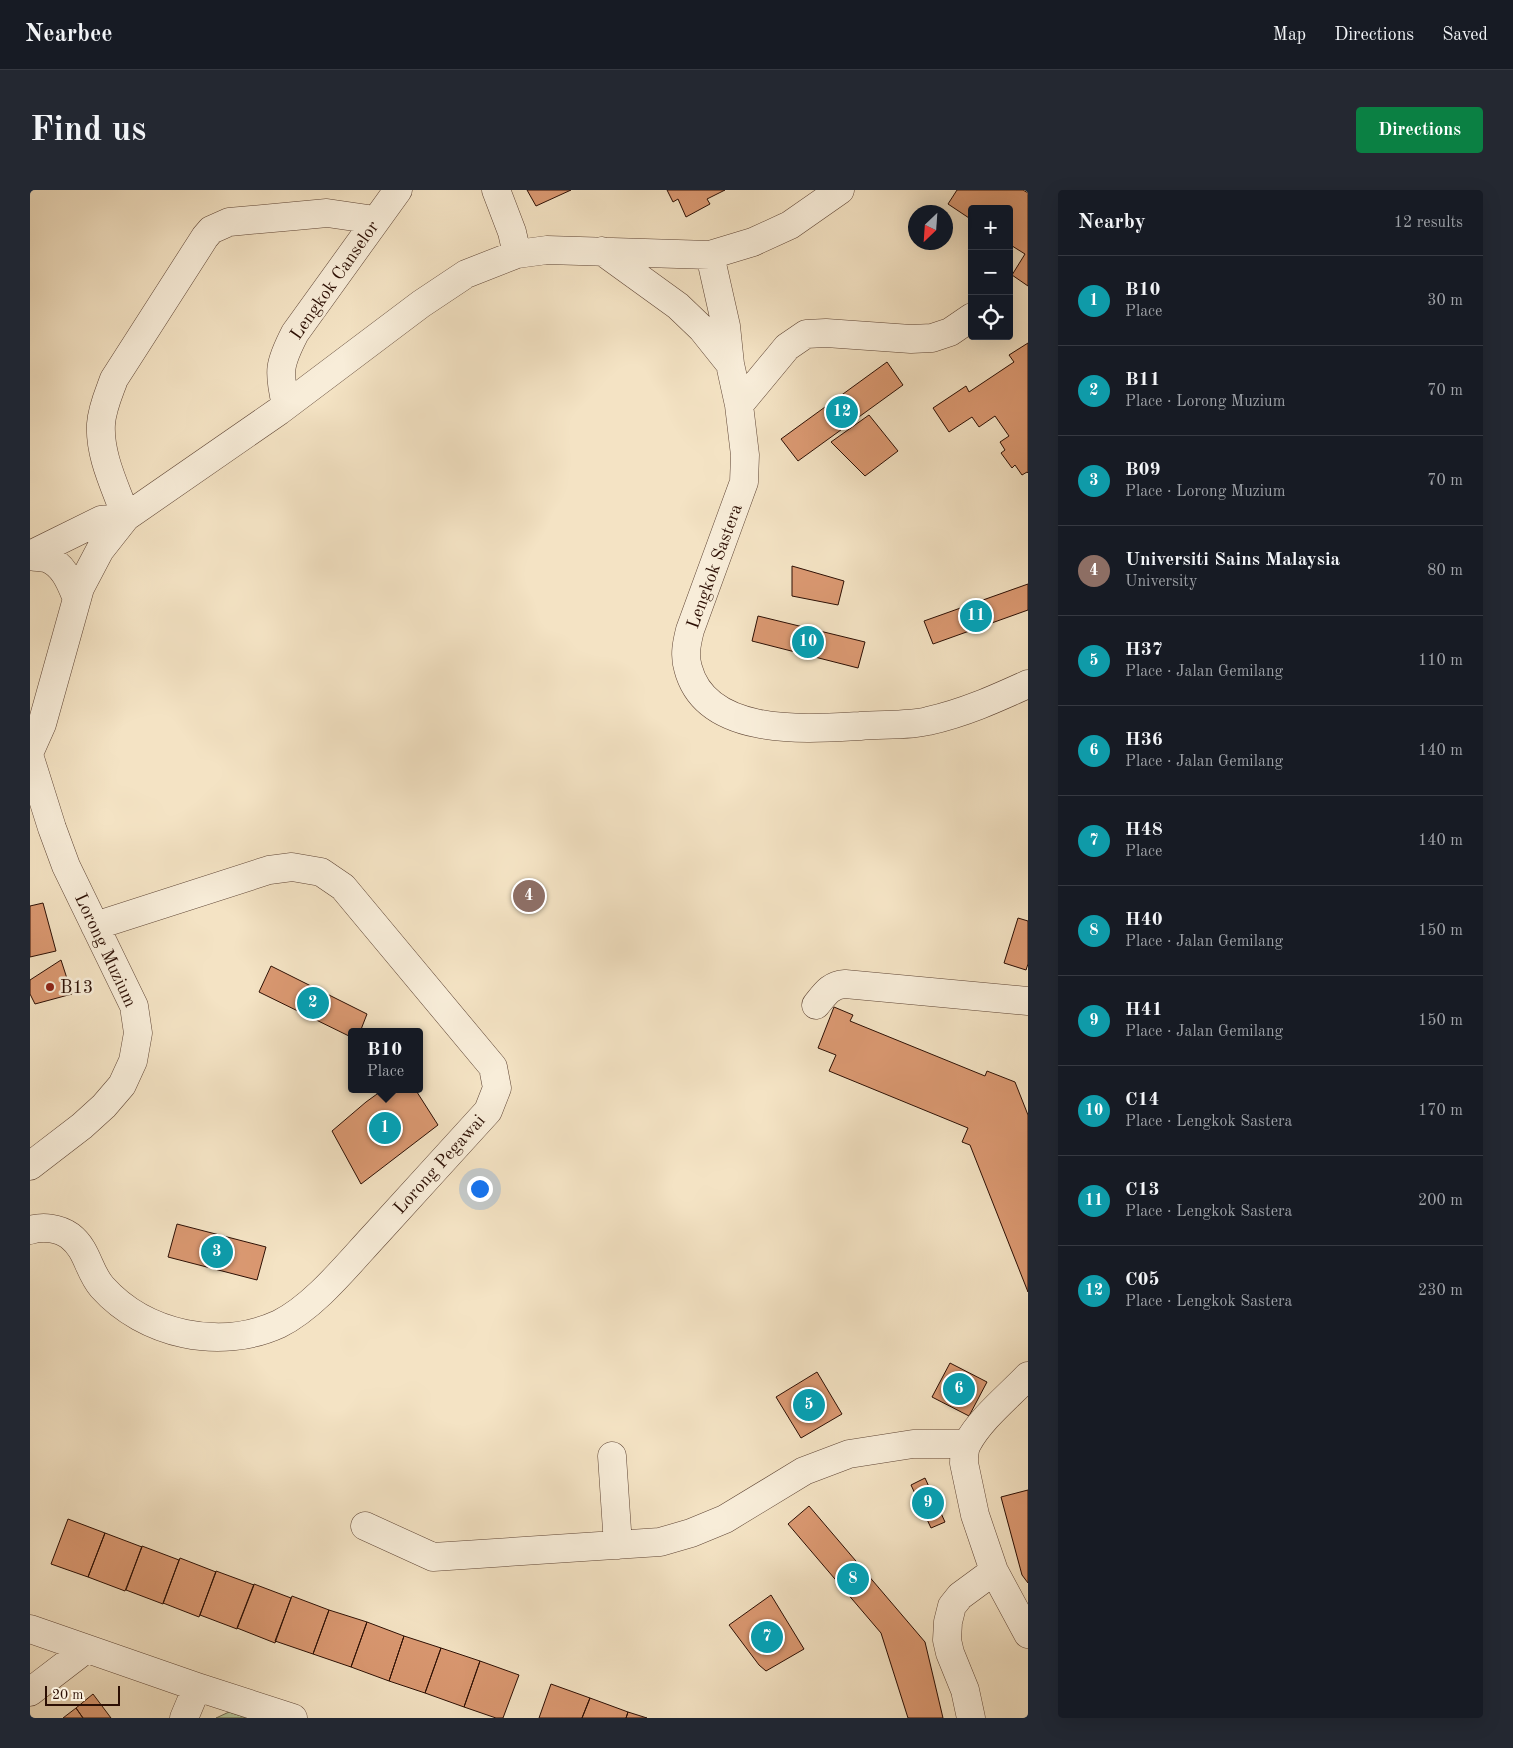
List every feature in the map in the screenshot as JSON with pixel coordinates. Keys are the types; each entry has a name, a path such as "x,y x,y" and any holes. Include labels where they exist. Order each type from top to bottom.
{"street":[{"name":"Lengkok Canselor","path":"286,405 280,374 284,354 295,333 398,190"},
{"path":"496,190 512,232 517,254"},
{"path":"30,751 42,724 80,588 100,550 126,517 286,405 421,304 466,274 517,254 547,250 710,254 753,242 790,225 840,190"},
{"path":"126,517 102,445 101,423 105,402 114,379 205,237 211,230 229,222 266,218 327,213 375,220"},
{"name":"Lengkok Sastera","path":"602,251 678,306 702,329 730,364"},
{"name":"Lengkok Sastera","path":"710,254 726,326 730,364 745,455 744,482 690,630 686,648 687,667 696,687 711,704 732,716 769,725 804,729 926,722 966,711 1028,684"},
{"path":"738,405 787,347 806,334 826,333 911,339 932,338 950,332 968,320"},
{"path":"30,556 101,520 126,517"},
{"path":"30,556 47,558 60,568 69,580 77,599"},
{"name":"Lorong Muzium","path":"30,758 63,859 134,1006 138,1033 133,1061 122,1085 104,1106 82,1126 30,1166"},
{"name":"Lorong Pegawai","path":"30,1230 49,1228 70,1236 81,1248 100,1286 128,1310 146,1321 170,1331 223,1338 251,1334 279,1323 308,1306 350,1263 488,1111 497,1088 492,1067 343,887 321,872 292,867 269,870 95,926"},
{"path":"816,1005 828,990 836,984 1028,1001"},
{"path":"1026,1382 982,1424 967,1444 964,1463 975,1515 994,1571 1028,1634"},
{"path":"365,1526 433,1558 660,1542 691,1533 725,1519 804,1471 849,1454 913,1444 967,1444"},
{"path":"612,1456 618,1545"},
{"path":"971,1718 965,1690 950,1653 947,1640 948,1622 952,1606 960,1596 994,1571"},
{"path":"30,1630 293,1718"},
{"path":"30,1692 86,1649"},
{"path":"184,1718 197,1687"}],"green space":[{"path":"229,1712 247,1718 216,1718"}],"building":[{"path":"527,190 571,190 536,206"},
{"path":"667,190 725,190 707,199 710,204 686,217 678,199 673,202"},
{"path":"957,190 1023,190 1028,193 1028,286 1013,276 1025,254 1013,246 1013,205 968,205 968,217 953,207 953,205 948,204"},
{"path":"1028,343 1028,473 1022,475 1015,465 1012,468 1001,453 1005,450 1000,442 1009,436 995,416 979,427 972,417 949,432 933,408 966,386 969,392 1014,362 1009,355"},
{"path":"887,362 903,385 798,461 781,439"},
{"path":"869,415 898,451 865,476 831,442"},
{"path":"792,566 844,581 838,605 792,596"},
{"path":"1028,584 1028,610 933,644 924,621"},
{"path":"758,616 865,642 858,668 752,641"},
{"path":"43,903 56,951 30,957 30,906"},
{"path":"1018,918 1028,921 1028,964 1026,970 1004,963"},
{"name":"B13","path":"61,960 72,994 35,1004 30,994 30,980"},
{"path":"271,966 367,1014 362,1028 348,1028 348,1036 259,992"},
{"path":"834,1007 853,1015 850,1021 985,1076 987,1071 1015,1082 1028,1115 1028,1292 970,1145 962,1142 968,1128 829,1071 836,1055 818,1048"},
{"path":"378,1093 418,1093 438,1125 361,1184 332,1131"},
{"path":"177,1224 266,1247 257,1280 168,1257"},
{"path":"950,1363 987,1382 969,1416 932,1397"},
{"path":"817,1372 842,1414 801,1438 776,1397"},
{"path":"925,1478 945,1522 931,1528 911,1485"},
{"path":"1028,1490 1028,1583 1022,1575 1001,1497"},
{"path":"809,1506 925,1642 943,1718 908,1718 881,1633 788,1524"},
{"path":"68,1519 105,1533 88,1577 51,1564"},
{"path":"105,1533 142,1547 125,1591 88,1577"},
{"path":"142,1546 179,1560 163,1604 126,1590"},
{"path":"180,1558 216,1572 199,1617 163,1603"},
{"path":"216,1571 254,1585 237,1629 200,1615"},
{"path":"254,1584 291,1598 275,1643 237,1628"},
{"path":"771,1595 804,1649 766,1671 759,1665 729,1625"},
{"path":"292,1596 329,1610 313,1654 275,1641"},
{"path":"329,1610 367,1622 351,1667 313,1654"},
{"path":"367,1622 404,1636 389,1681 351,1667"},
{"path":"404,1636 441,1648 425,1693 389,1681"},
{"path":"441,1648 480,1661 464,1707 425,1693"},
{"path":"480,1661 519,1675 503,1718 496,1718 464,1707"},
{"path":"551,1684 590,1698 582,1718 539,1718"},
{"path":"93,1694 111,1718 83,1718 76,1708"},
{"path":"590,1698 628,1712 626,1718 582,1718"},
{"path":"76,1708 83,1718 63,1718"},
{"path":"628,1712 647,1718 626,1718"}],"place":[{"name":"C05","path":"842,412"},
{"name":"C13","path":"976,616"},
{"name":"C14","path":"808,642"},
{"name":"Universiti Sains Malaysia","path":"529,896"},
{"name":"B13","path":"50,987"},
{"name":"B11","path":"313,1003"},
{"name":"B10","path":"385,1128"},
{"name":"B09","path":"217,1252"},
{"name":"H36","path":"959,1389"},
{"name":"H37","path":"809,1405"},
{"name":"H41","path":"928,1503"},
{"name":"H40","path":"853,1579"},
{"name":"H48","path":"767,1637"}]}
